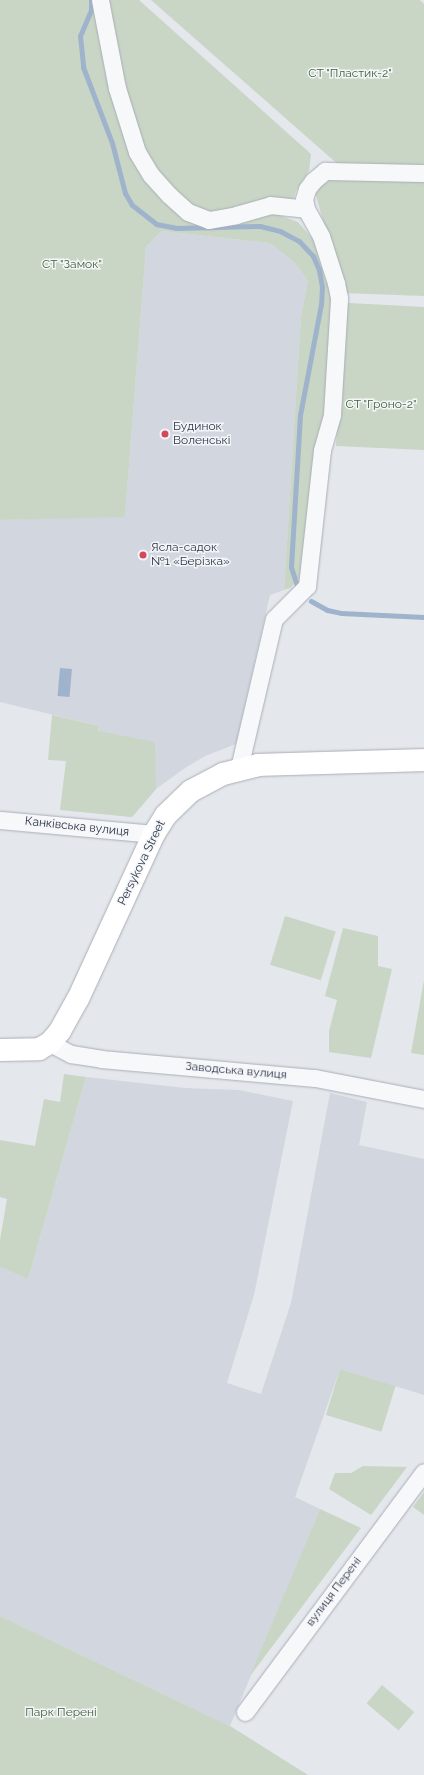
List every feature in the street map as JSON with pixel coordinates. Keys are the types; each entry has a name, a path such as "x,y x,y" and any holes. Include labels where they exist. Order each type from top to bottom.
{"main road":[{"name":"Persykova Street","path":"50,1043 70,1015 154,834 166,815 191,791 223,774 239,768 258,765 424,760"},
{"path":"0,1050 39,1049 50,1043"}],"street":[{"path":"100,0 117,88 137,152 151,175 169,195 188,212 209,220 236,215 270,205 306,209"},
{"path":"239,768 274,619 307,586 322,450 332,414 339,298 336,283 321,236 306,209 304,199 307,189 312,180 325,171 424,173"},
{"name":"Канківська вулиця","path":"0,820 154,834"},
{"name":"Заводська вулиця","path":"50,1043 71,1054 93,1058 315,1078 424,1099"},
{"name":"вулиця Перені","path":"245,1712 424,1472"}],"shaded area":[{"name":"Ясла-садок №1 «Берізка»","path":"162,231 270,243 296,264 308,281 301,316 284,590 270,595 236,744 205,756 185,768 156,789 132,817 84,812 99,726 0,702 0,520 125,516 146,247"},
{"path":"86,1077 185,1088 239,1090 293,1101 254,1295 227,1383 261,1394 291,1303 330,1093 367,1102 359,1145 424,1159 424,1395 340,1369 295,1497 320,1509 230,1726 0,1616 0,1267 28,1279"}],"green space":[{"name":"СТ \"Замок\"","path":"0,0 94,0 127,137 184,218 276,214 298,222 316,243 333,290 326,409 300,578 290,588 284,590 301,316 308,281 296,264 270,243 162,231 146,247 125,517 0,520"},
{"path":"104,0 139,0 311,154 309,171 296,191 293,200 226,213 198,211 153,170 131,118"},
{"name":"СТ \"Пластик-2\"","path":"151,0 420,0 424,4 424,167 341,167"},
{"path":"424,177 424,296 343,293 314,188 321,179"},
{"name":"СТ \"Гроно-2\"","path":"349,303 424,307 424,450 336,446 344,309"},
{"path":"52,715 99,726 98,731 155,742 156,789 132,817 60,810 66,761 48,760"},
{"path":"285,916 336,931 321,980 270,965"},
{"path":"343,928 378,936 378,966 392,969 371,1058 329,1052 329,1031 337,1000 325,996"},
{"path":"424,980 424,1055 411,1053"},
{"path":"64,1074 86,1077 28,1279 0,1267 0,1240 7,1199 0,1197 0,1140 35,1146 44,1099 60,1102"},
{"path":"340,1369 395,1386 381,1432 326,1415"},
{"path":"363,1466 407,1467 371,1515 329,1489 335,1473 351,1473"},
{"path":"424,1492 424,1515 413,1507"},
{"path":"320,1509 361,1528 250,1676"},
{"name":"Парк Перені","path":"0,1616 230,1726 308,1775 0,1775"},
{"path":"382,1685 414,1712 399,1730 367,1703"}],"water":[{"path":"60,668 72,669 70,697 58,696"}],"waterway":[{"path":"91,0 91,10 80,36 83,67 112,143 125,193 132,205 156,224 176,228 260,226 280,231 299,241 313,256 319,270 322,287 321,304 300,415 291,567 297,586"},
{"path":"311,601 327,610 341,613 424,617"}],"place":[{"name":"Будинок Воленські","path":"165,434"},
{"name":"Ясла-садок №1 «Берізка»","path":"143,555"}]}
